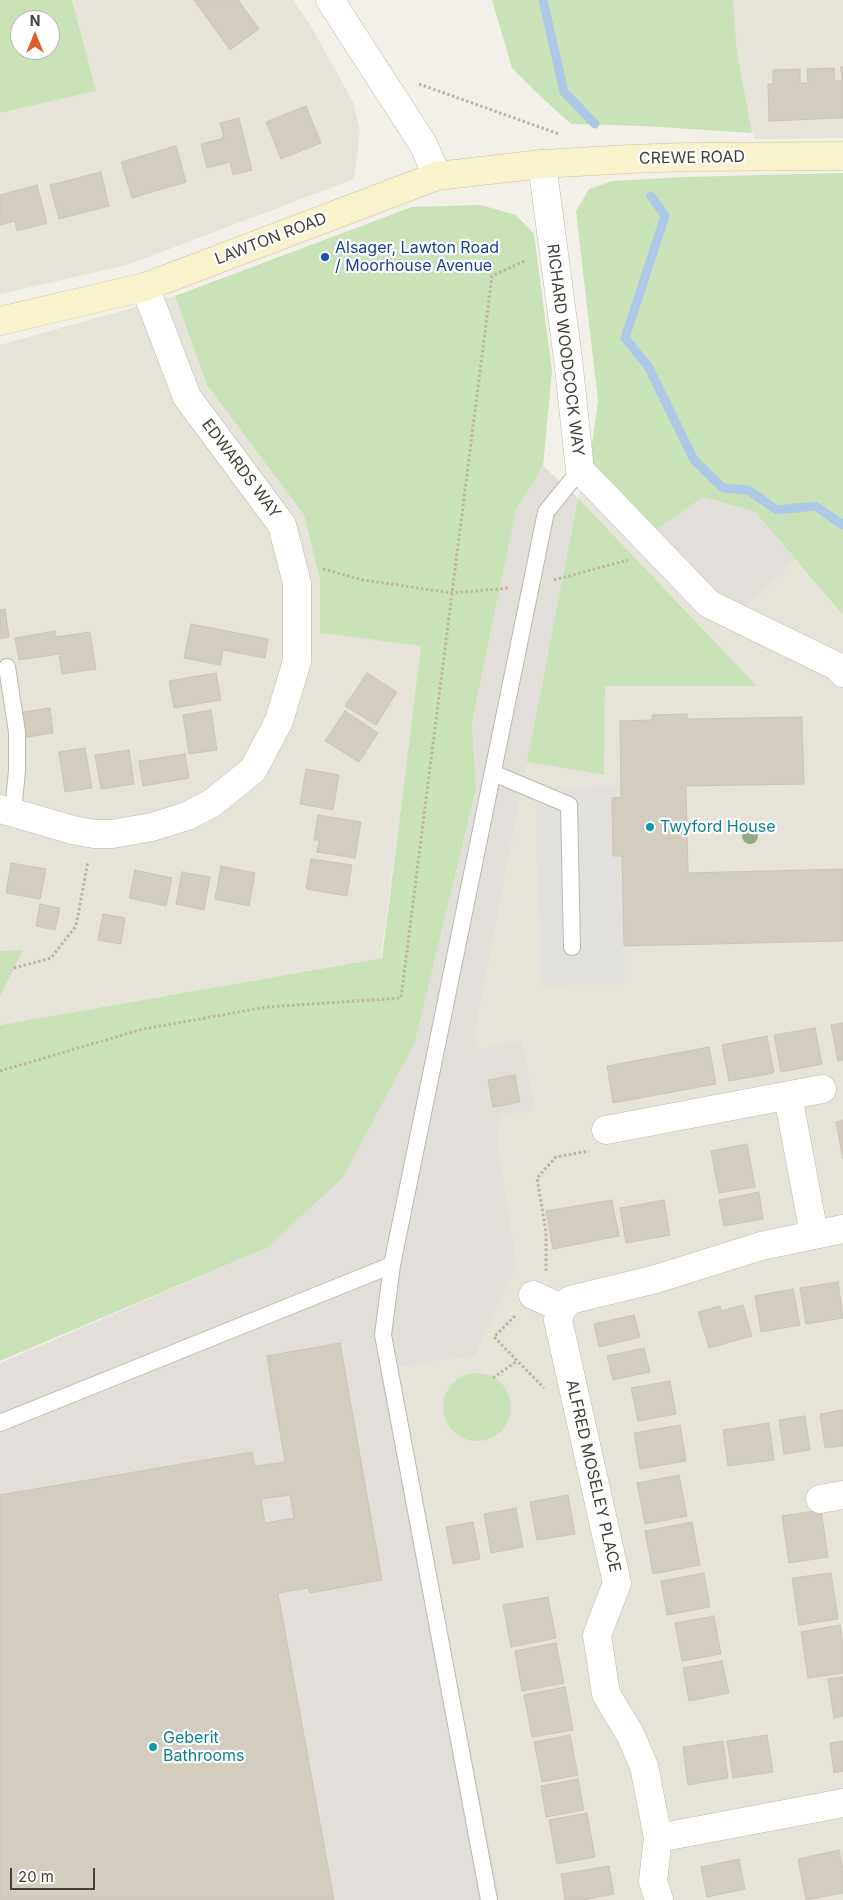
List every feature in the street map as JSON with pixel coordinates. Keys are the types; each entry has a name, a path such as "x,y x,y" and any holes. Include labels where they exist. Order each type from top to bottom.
{"main road":[{"name":"CREWE ROAD","path":"542,164 686,157 843,156"},
{"name":"LAWTON ROAD","path":"0,321 145,287 438,176 542,164"}],"street":[{"path":"330,0 423,144 438,176"},
{"name":"RICHARD WOODCOCK WAY","path":"542,164 568,359 580,470 710,604 838,667 843,673"},
{"name":"EDWARDS WAY","path":"6,811 72,830 94,834 112,834 152,827 187,816 212,803 253,770 279,721 296,661 296,583 282,525 187,397 145,287"},
{"path":"606,1130 822,1089"},
{"path":"788,1096 814,1234"},
{"path":"533,1295 562,1308 570,1300 656,1279 761,1246 843,1229"},
{"name":"ALFRED MOSELEY PLACE","path":"562,1308 558,1320 617,1583 598,1635 606,1694 630,1734 644,1766 658,1838 654,1881 659,1900"},
{"path":"658,1838 843,1804"}],"lane":[{"path":"489,1900 383,1335 392,1265 546,512 580,470"},
{"path":"6,811 17,770 17,732 6,691 8,667"},
{"path":"493,773 569,805 572,947"},
{"path":"0,1423 392,1265"}],"path":[{"path":"374,68 566,136"},
{"path":"0,1071 143,1029 267,1007 401,998 492,276 522,262"},
{"path":"291,560 363,580 452,593"},
{"path":"14,968 51,958 76,926 94,834"},
{"path":"576,1400 560,1404 494,1337 533,1295 546,1232 537,1178 556,1158 609,1148 606,1130"},
{"path":"493,1378 517,1360"}],"shaded area":[{"path":"72,0 293,0 312,28 353,102 360,131 354,179 127,265 0,294 0,113 96,91"},
{"path":"733,0 843,0 843,138 756,139 752,133 737,52"},
{"path":"175,296 207,385 304,515 320,580 320,633 421,646 381,958 0,1025 0,345"},
{"path":"543,466 578,498 475,1033 478,1049 522,1040 535,1110 503,1115 497,1136 517,1265 475,1356 399,1367 413,1459 501,1900 0,1900 0,1363 267,1248 415,1042 476,789 472,723 516,510"},
{"path":"588,473 755,512 843,615 843,1900 501,1900 413,1459 399,1367 475,1356 517,1265 497,1136 523,1041 477,1049 475,1033 527,762 604,775 604,686 756,685 578,498"},
{"path":"703,497 755,512 794,559 781,575 744,607 719,594 657,529"},
{"path":"621,786 621,797 612,798 613,856 622,856 625,984 540,986 536,788"}],"green space":[{"path":"0,0 72,0 96,91 0,113"},
{"path":"492,0 733,0 737,52 752,133 644,126 571,124 512,68"},
{"path":"843,173 843,615 755,512 703,497 657,529 588,473 598,401 576,211 589,189 612,181"},
{"path":"481,205 516,215 534,234 552,371 543,466 516,510 472,723 476,789 415,1042 343,1177 267,1248 0,1361 0,1025 382,958 421,646 320,633 320,580 304,515 207,385 175,296 412,207"},
{"path":"578,498 757,686 605,686 604,775 527,762"},
{"path":"23,950 0,996 0,951"},
{"path":"477,1373 490,1375 501,1383 509,1394 511,1407 509,1420 501,1431 490,1439 477,1441 464,1439 453,1431 445,1420 443,1407 445,1394 453,1383 464,1375"}],"building":[{"path":"194,0 238,0 259,29 230,50"},
{"path":"841,67 843,67 843,118 769,121 768,84 773,84 773,70 800,69 800,83 808,83 807,69 834,68 835,81 842,81"},
{"path":"306,106 321,143 281,159 266,122"},
{"path":"239,118 252,170 233,175 230,162 207,168 201,144 224,138 220,123"},
{"path":"176,146 186,182 132,198 121,162"},
{"path":"101,172 109,206 59,219 50,185"},
{"path":"37,185 47,223 17,231 15,221 0,225 0,195"},
{"path":"5,609 9,637 0,639 0,610"},
{"path":"191,624 268,639 265,658 223,650 220,665 184,658"},
{"path":"55,631 56,637 90,632 96,669 62,674 59,654 19,660 15,638"},
{"path":"216,673 221,700 174,708 169,681"},
{"path":"367,673 397,692 376,725 345,706"},
{"path":"50,708 53,733 27,737 23,712"},
{"path":"211,710 217,750 189,754 183,715"},
{"path":"345,711 378,733 359,762 325,741"},
{"name":"Twyford House","path":"687,714 687,719 802,717 804,784 686,786 688,873 843,869 843,941 624,946 622,856 613,856 612,798 621,797 620,721 652,720 652,715"},
{"path":"85,748 92,788 65,792 59,752"},
{"path":"129,750 134,784 101,789 95,755"},
{"path":"185,754 189,778 143,786 139,761"},
{"path":"306,769 339,775 333,810 300,804"},
{"path":"318,815 361,822 355,858 317,852 319,840 314,840"},
{"path":"311,859 352,865 347,896 306,889"},
{"path":"11,863 46,869 40,899 6,893"},
{"path":"221,866 255,873 249,906 215,899"},
{"path":"135,870 172,878 166,906 129,898"},
{"path":"182,872 210,877 204,910 176,904"},
{"path":"40,904 60,908 55,930 36,926"},
{"path":"103,914 125,918 121,944 98,940"},
{"path":"843,1023 843,1060 838,1061 831,1025"},
{"path":"815,1028 822,1064 781,1072 774,1035"},
{"path":"767,1036 774,1073 729,1081 722,1045"},
{"path":"709,1047 716,1084 613,1103 607,1066"},
{"path":"515,1075 520,1102 493,1107 488,1080"},
{"path":"843,1120 843,1159 836,1122"},
{"path":"747,1144 755,1187 719,1193 711,1151"},
{"path":"759,1192 763,1219 724,1226 719,1200"},
{"path":"612,1200 619,1236 553,1249 546,1211"},
{"path":"664,1200 670,1235 626,1243 620,1208"},
{"path":"838,1282 843,1318 806,1324 800,1288"},
{"path":"793,1289 800,1325 761,1332 755,1296"},
{"path":"743,1305 752,1336 709,1348 698,1312 720,1306 721,1311"},
{"path":"634,1315 640,1337 599,1347 594,1324"},
{"name":"Geberit Bathrooms","path":"340,1343 382,1580 310,1593 308,1588 278,1593 334,1900 0,1900 0,1495 252,1452 255,1466 285,1462 267,1356","holes":["290,1495 294,1518 265,1523 261,1499"]},
{"path":"644,1348 650,1372 613,1380 607,1356"},
{"path":"670,1381 676,1414 638,1421 631,1388"},
{"path":"843,1410 843,1446 825,1448 820,1414"},
{"path":"805,1416 810,1450 784,1454 779,1420"},
{"path":"769,1423 774,1460 728,1466 723,1430"},
{"path":"680,1425 686,1461 640,1469 634,1433"},
{"path":"679,1475 687,1516 645,1524 637,1483"},
{"path":"568,1495 575,1534 537,1540 530,1502"},
{"path":"516,1508 523,1547 491,1553 484,1514"},
{"path":"821,1510 828,1557 789,1563 782,1516"},
{"path":"473,1522 480,1559 453,1564 446,1527"},
{"path":"692,1522 700,1565 653,1574 645,1531"},
{"path":"704,1573 710,1607 667,1615 661,1581"},
{"path":"831,1573 838,1619 799,1625 792,1578"},
{"path":"548,1597 556,1638 511,1647 503,1605"},
{"path":"714,1616 721,1654 682,1661 675,1623"},
{"path":"840,1625 843,1644 843,1673 808,1678 801,1632"},
{"path":"556,1643 564,1683 522,1691 515,1651"},
{"path":"722,1661 729,1693 689,1701 683,1668"},
{"path":"843,1677 843,1716 834,1718 828,1679"},
{"path":"565,1687 573,1730 532,1737 524,1695"},
{"path":"570,1735 578,1775 542,1782 534,1742"},
{"path":"767,1735 773,1772 733,1778 727,1741"},
{"path":"723,1741 728,1778 688,1785 683,1747"},
{"path":"843,1741 843,1771 834,1773 830,1743"},
{"path":"578,1779 584,1810 546,1817 541,1786"},
{"path":"587,1813 595,1857 557,1864 549,1820"},
{"path":"839,1850 843,1870 843,1893 806,1900 798,1859"},
{"path":"739,1859 745,1889 707,1897 701,1867"},
{"path":"609,1866 614,1894 583,1900 565,1900 561,1874"}],"waterway":[{"path":"543,0 564,92 595,124"},
{"path":"651,196 665,216 625,338 648,366 694,460 723,488 748,490 777,510 815,506 843,525"}],"place":[{"name":"Alsager, Lawton Road / Moorhouse Avenue","path":"325,257"},
{"name":"Twyford House","path":"650,827"},
{"name":"Geberit Bathrooms","path":"153,1747"}]}
